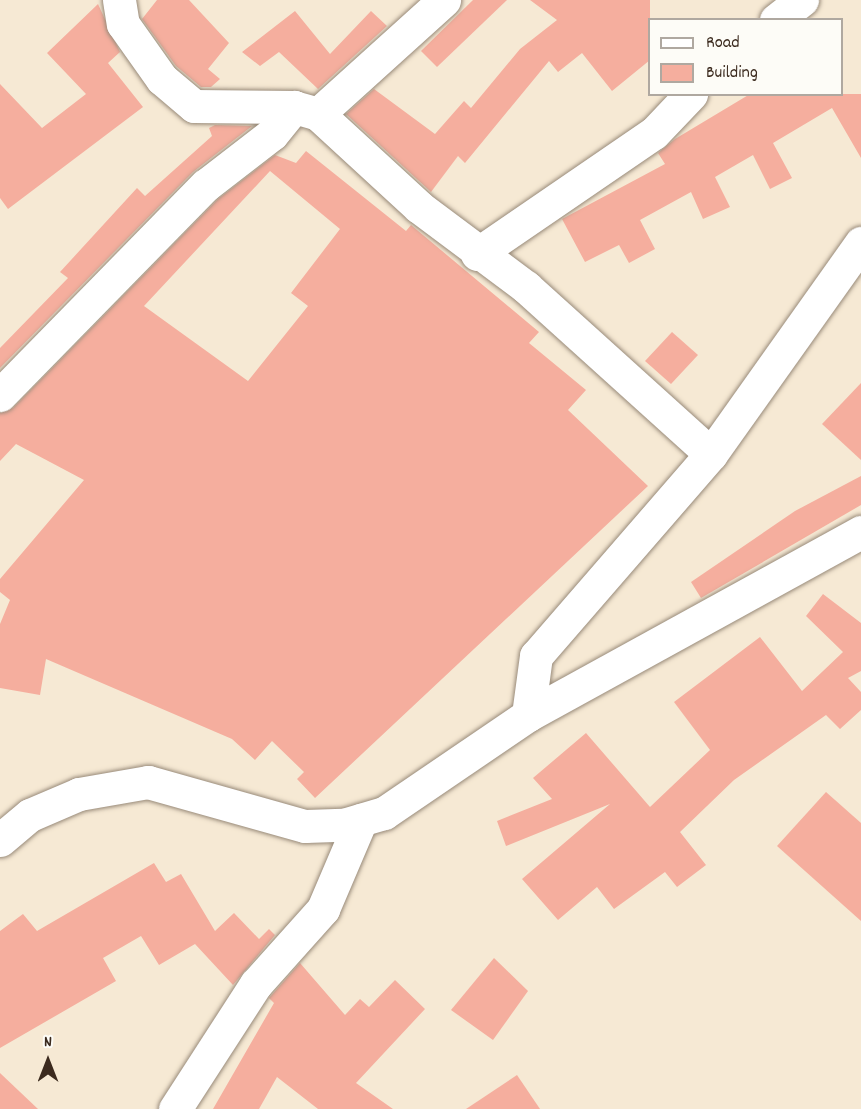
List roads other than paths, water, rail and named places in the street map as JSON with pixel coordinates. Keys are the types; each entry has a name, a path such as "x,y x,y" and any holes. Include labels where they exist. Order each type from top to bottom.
{"street":[{"path":"119,0 123,24 162,79 194,106 306,110 477,254 526,287 711,454"},
{"path":"0,395 206,185 306,110 444,0"},
{"path":"779,18 802,0"},
{"path":"477,254 654,133 689,96"},
{"path":"528,715 536,657 711,454 861,243"},
{"path":"0,840 30,815 78,794 148,782 305,826 361,820 384,813 528,715 861,532"},
{"path":"175,1109 256,984 323,909 361,820"}]}
